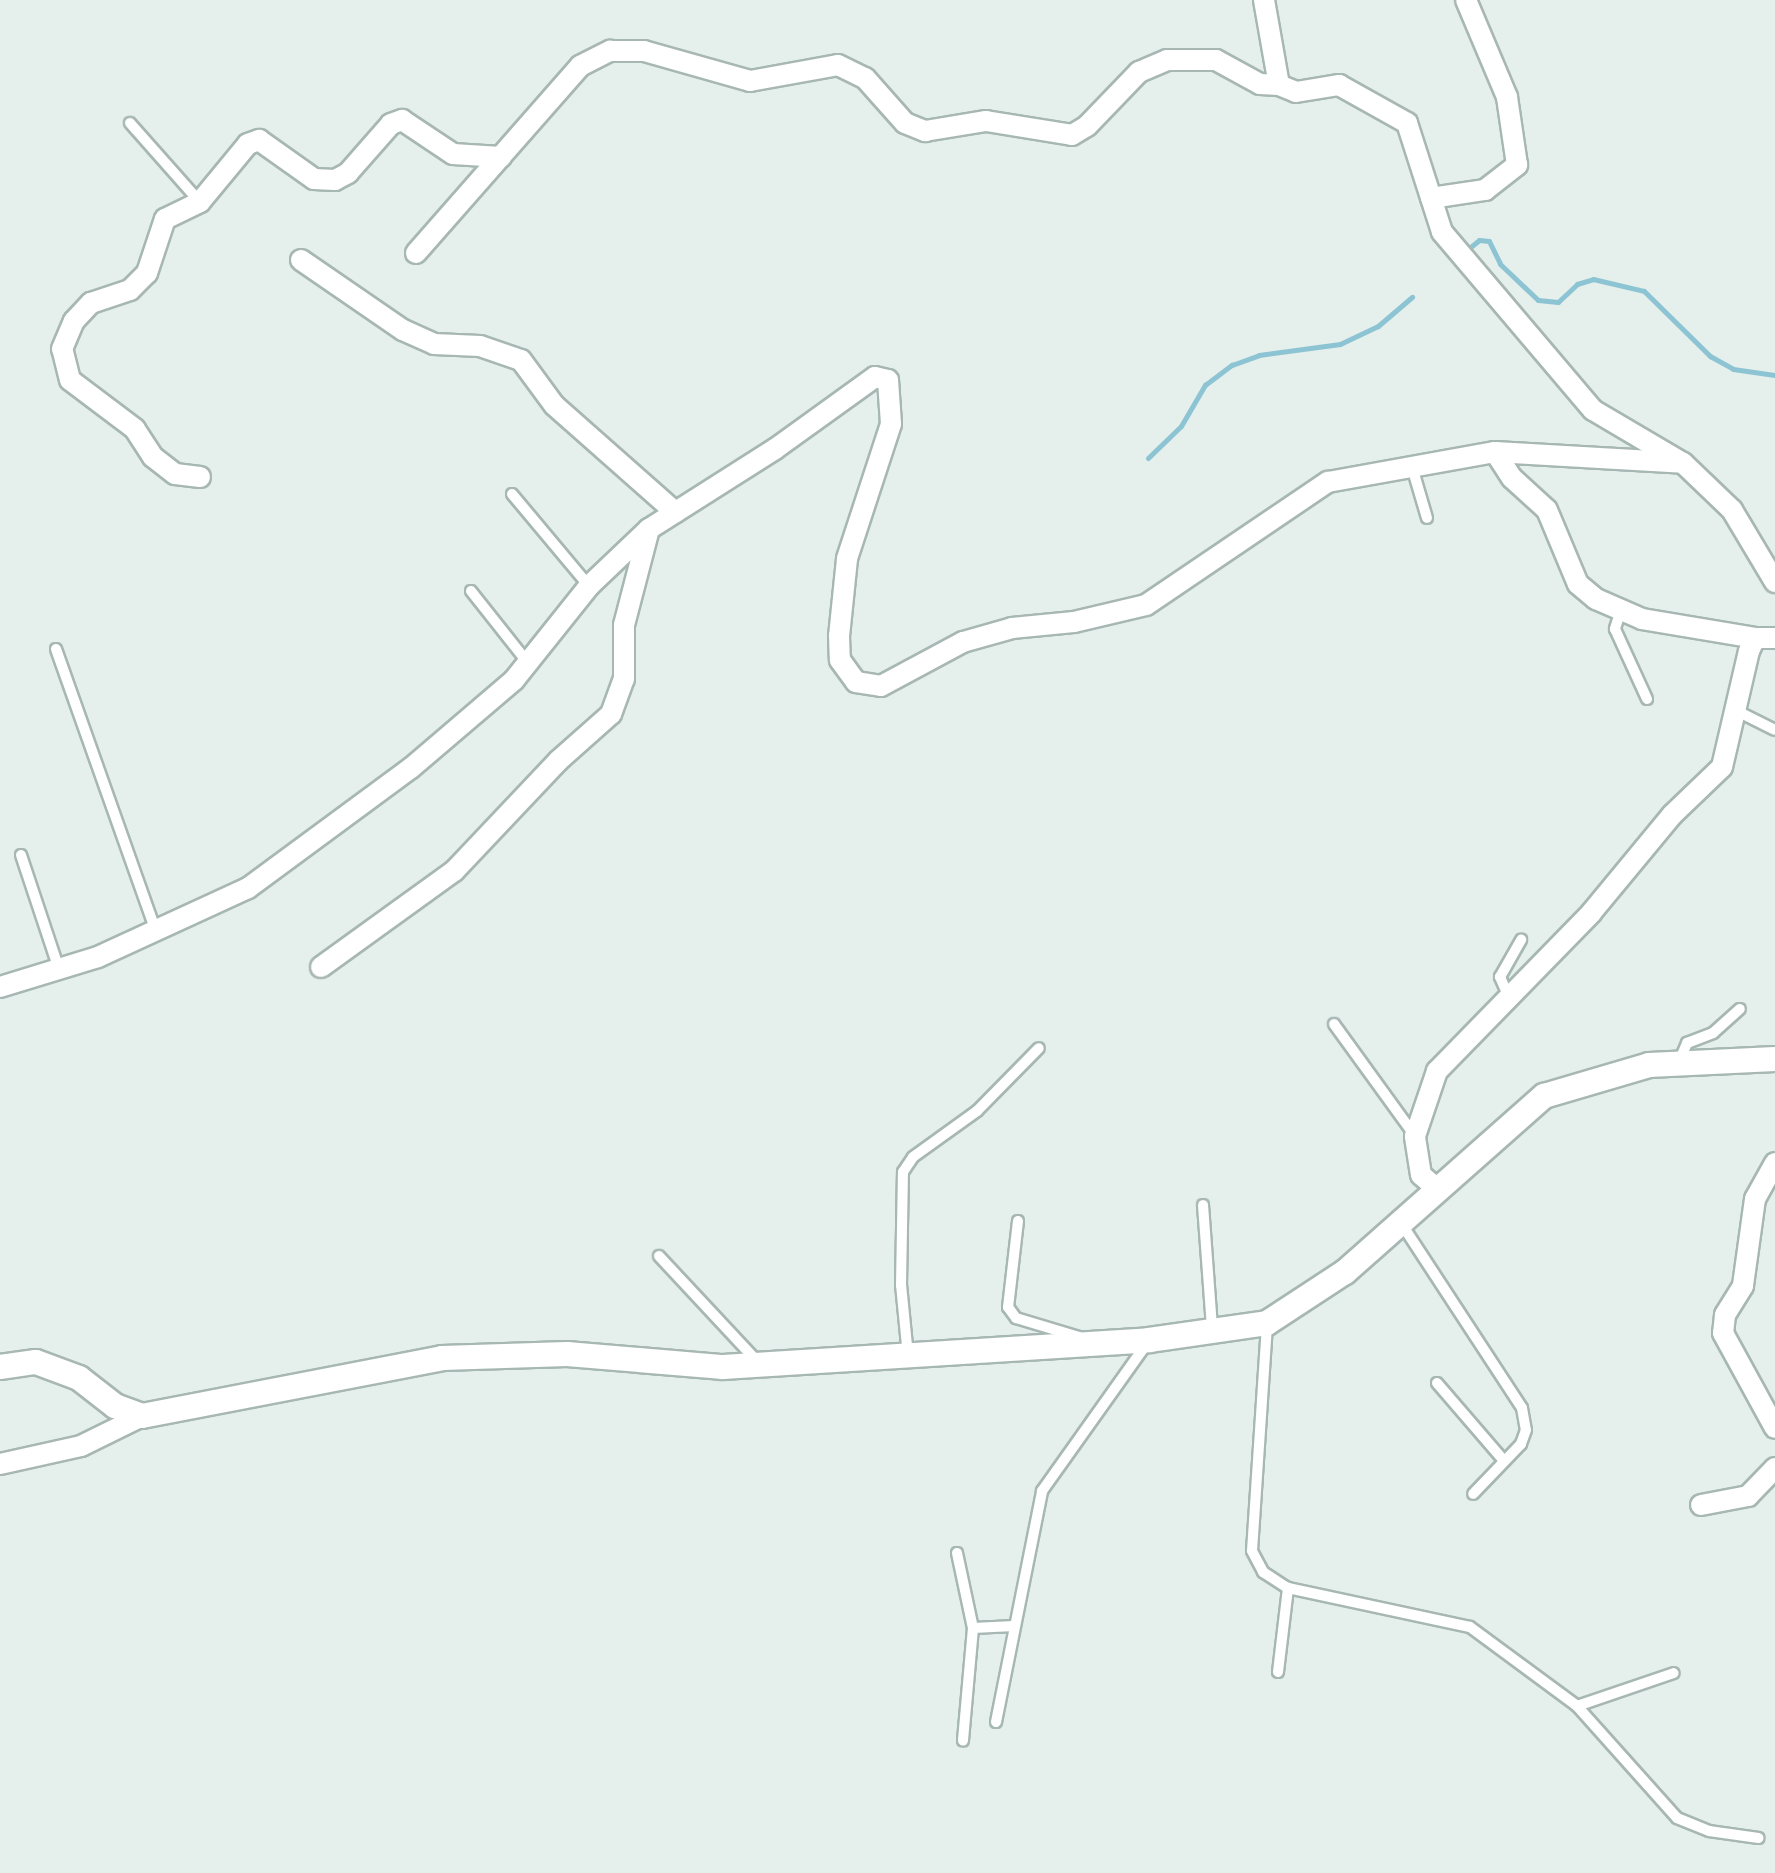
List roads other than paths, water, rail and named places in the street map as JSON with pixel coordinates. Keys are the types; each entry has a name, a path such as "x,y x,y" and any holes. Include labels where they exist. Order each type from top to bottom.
{"street":[{"path":"1264,0 1279,85"},
{"path":"1431,198 1485,190 1517,165 1507,97 1466,0"},
{"path":"416,253 580,66 610,51 644,51 750,81 838,65 865,78 905,123 925,131 986,121 1072,135 1087,126 1139,72 1167,60 1216,60 1260,84 1279,85 1296,92 1339,85 1407,123 1442,232 1593,410 1683,463 1732,510 1775,582"},
{"path":"200,477 175,474 153,457 135,429 70,380 62,349 74,321 91,303 130,290 147,273 165,219 200,202 248,144 259,140 314,179 335,180 348,173 391,124 402,120 453,154 501,157"},
{"path":"301,260 403,330 434,344 480,346 521,360 554,405 675,512"},
{"path":"0,987 59,969 156,931 248,888 411,768 528,663 589,586 649,529 875,377 888,380 891,424 847,559 839,636 840,660 856,682 881,686 963,642 1012,628 1074,622 1146,605 1328,482 1495,452 1683,463"},
{"path":"1435,1187 1421,1175 1415,1136 1437,1071 1591,913 1672,815 1722,767 1737,711 1765,638 1642,619 1578,584 1547,510 1512,478 1495,452"},
{"path":"321,967 454,871 558,761 611,714 624,679 624,625 649,529"},
{"path":"0,1464 81,1446 142,1416 442,1358 567,1354 723,1367 1149,1340 1267,1323 1345,1272 1435,1187 1544,1096 1649,1065 1775,1059"},
{"path":"1775,1163 1755,1199 1743,1286 1725,1315 1723,1333 1775,1428"},
{"path":"0,1367 36,1362 79,1378 115,1406 142,1416"},
{"path":"1701,1505 1748,1496 1775,1468"}],"lane":[{"path":"130,123 200,202"},
{"path":"1411,465 1427,518"},
{"path":"512,494 589,586"},
{"path":"471,591 528,663"},
{"path":"1621,610 1615,629 1619,643 1647,699"},
{"path":"56,649 156,931"},
{"path":"1737,711 1775,730"},
{"path":"21,855 59,969"},
{"path":"1508,995 1500,977 1521,940"},
{"path":"1678,1064 1687,1043 1713,1033 1740,1009"},
{"path":"1334,1024 1415,1136"},
{"path":"908,1356 901,1285 903,1172 913,1157 977,1111 1039,1048"},
{"path":"1203,1205 1212,1331"},
{"path":"1018,1221 1008,1307 1016,1318 1096,1343"},
{"path":"1400,1221 1522,1408 1526,1430 1504,1461 1473,1494"},
{"path":"659,1256 761,1365"},
{"path":"1267,1323 1252,1551 1263,1572 1288,1588 1470,1627 1577,1706 1677,1818 1709,1831 1759,1838"},
{"path":"996,1722 1042,1491 1149,1340"},
{"path":"1437,1383 1504,1461"},
{"path":"957,1553 973,1628 963,1741"},
{"path":"1278,1672 1288,1588"},
{"path":"973,1628 1014,1626"},
{"path":"1577,1706 1674,1673"}],"waterway":[{"path":"1468,249 1479,240 1489,241 1500,264 1538,300 1558,302 1577,284 1593,279 1644,291 1710,356 1733,369 1775,375"},
{"path":"1148,458 1181,426 1205,385 1232,365 1259,355 1340,344 1378,326 1412,297"}]}
